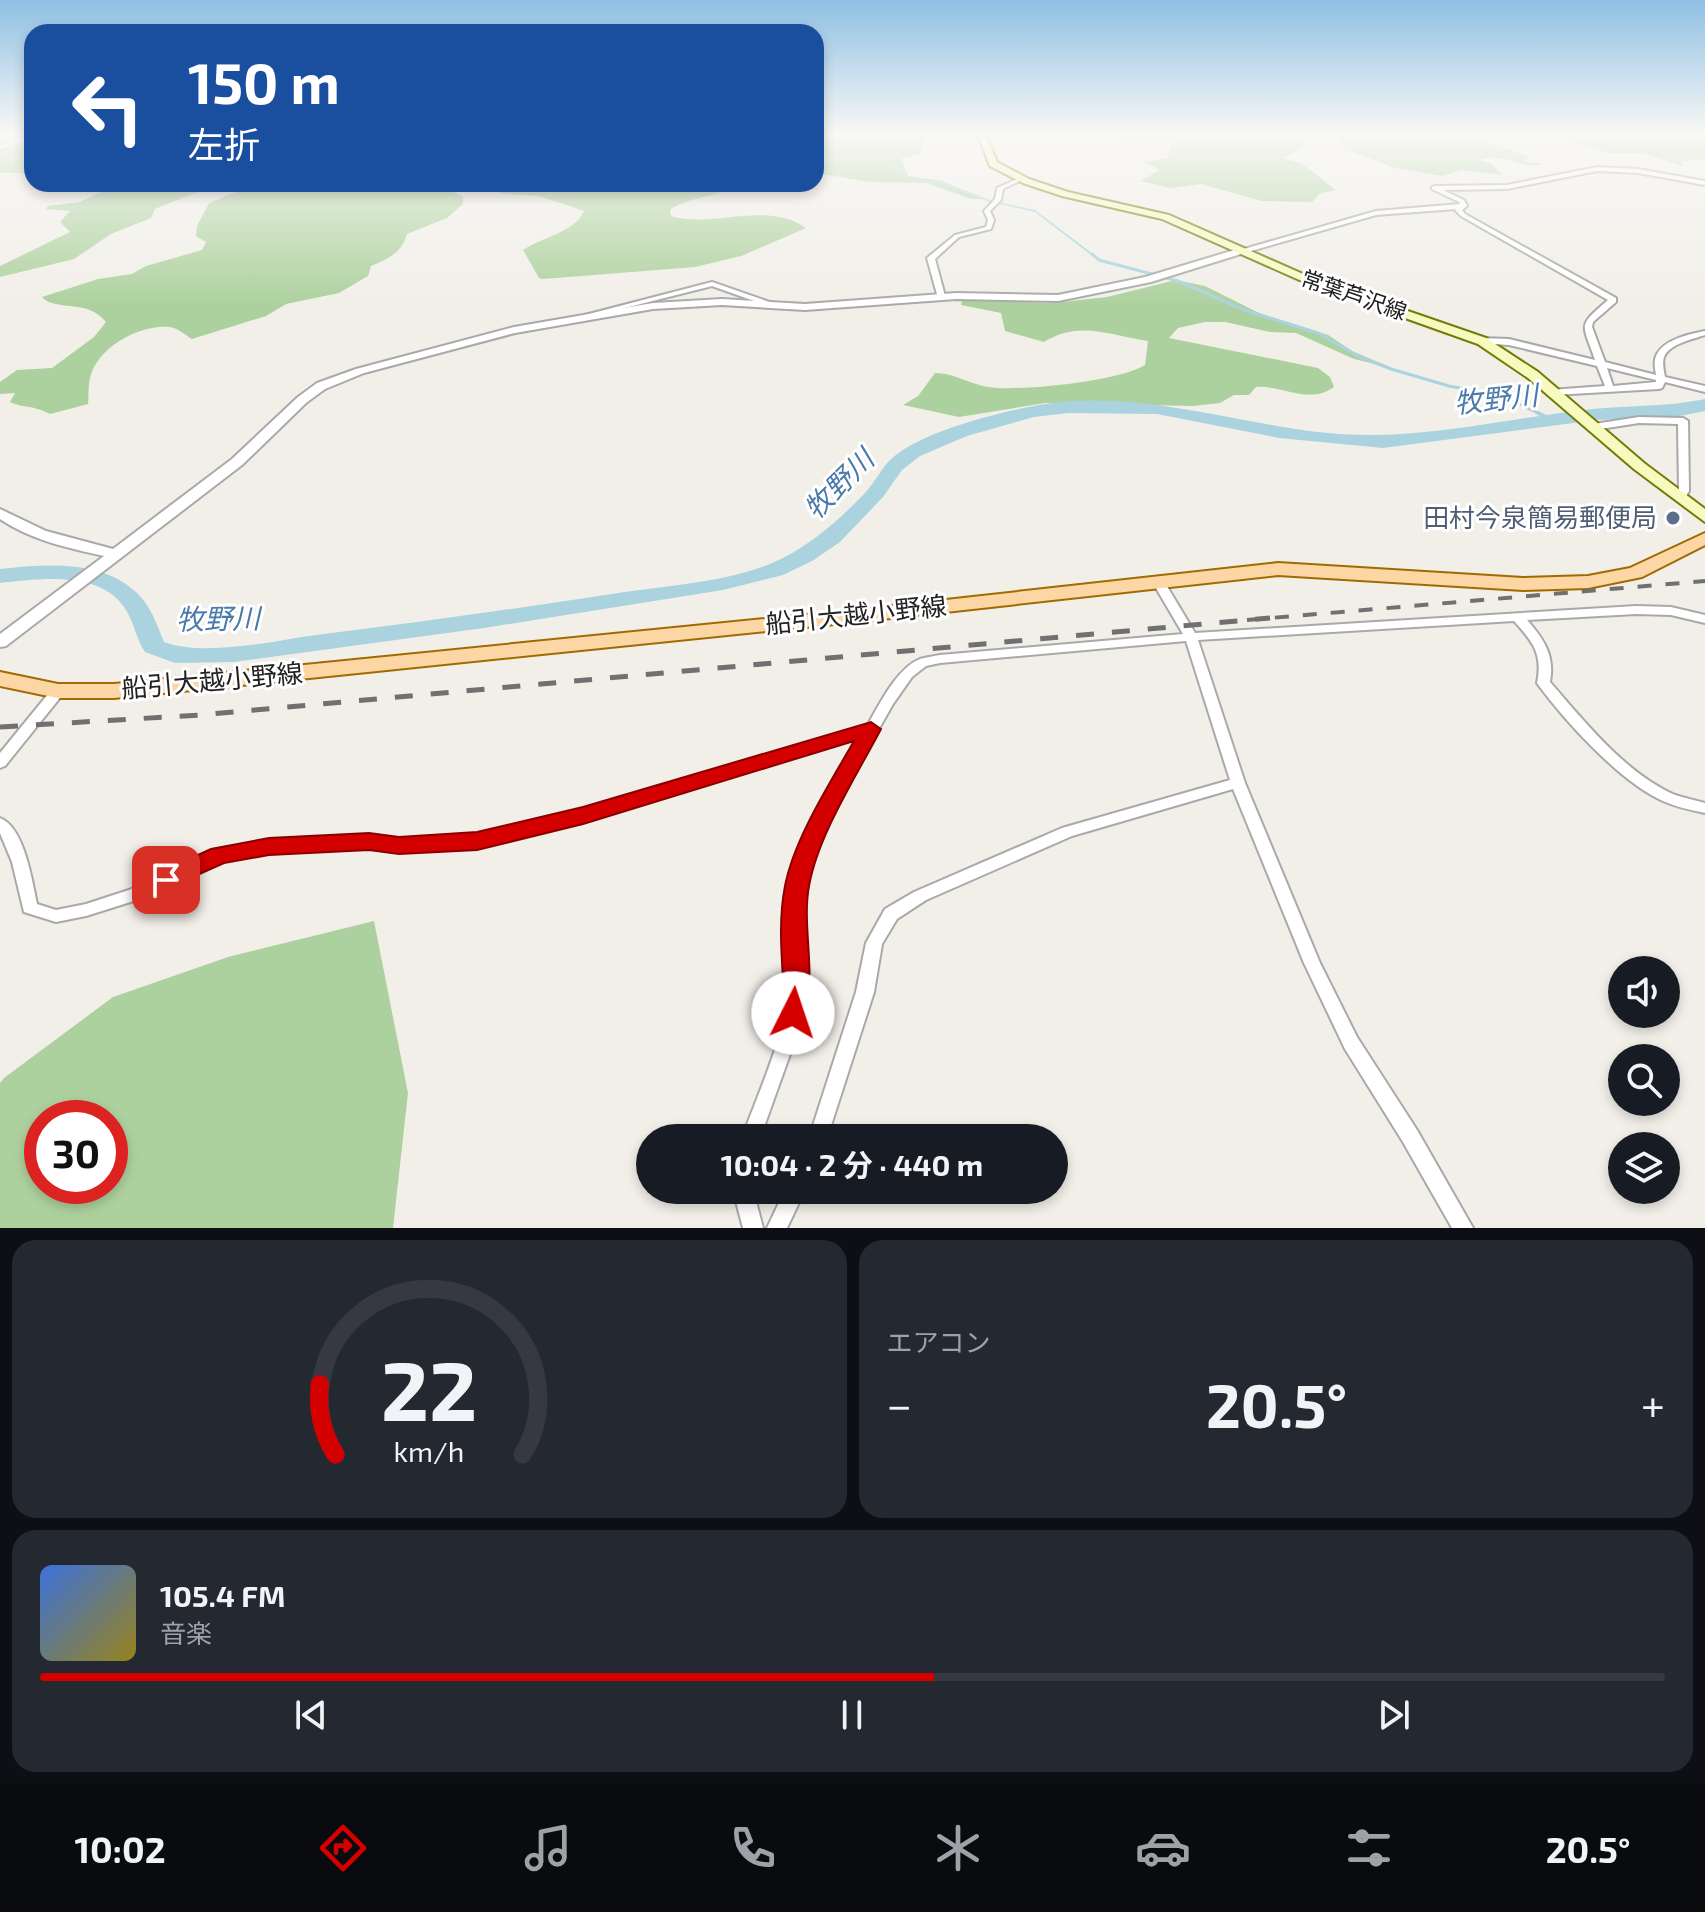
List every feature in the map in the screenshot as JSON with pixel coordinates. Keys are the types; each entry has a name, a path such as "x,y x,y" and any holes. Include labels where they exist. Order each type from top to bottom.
{"main road":[{"name":"常葉芦沢線","path":"1054,190 1146,210 1308,280 1482,341 1521,365 1705,517"},
{"name":"船引大越小野線","path":"0,679 58,691 114,691 1278,569 1523,584 1588,582 1635,573 1705,538"}],"street":[{"path":"941,296 931,258 957,236 989,228 991,220 987,211 998,200 1000,190"},
{"path":"1439,190 1462,201 1464,206"},
{"path":"589,315 722,302 805,307 941,296 1021,298 1079,295 1147,280 1376,213 1464,206"},
{"path":"1464,206 1458,210 1463,215 1613,300 1589,321 1610,389"},
{"path":"0,642 237,462 321,386 360,371 472,339 589,315 712,284 774,305"},
{"path":"1553,392 1659,386 1662,379 1659,358 1662,352 1694,335 1705,333"},
{"path":"1482,341 1509,342 1705,389"},
{"path":"1594,427 1639,420 1683,421 1684,491 1680,498"},
{"path":"0,513 14,524 72,544 117,554"},
{"path":"1159,583 1191,637 1238,783 1312,963 1351,1043 1463,1228"},
{"path":"756,1124 789,1032 796,993 792,920 797,883 823,815 871,729 907,674 922,663 1191,637 1636,610 1671,611 1705,619"},
{"path":"1517,617 1542,645 1548,666 1543,683 1596,741 1632,774 1666,797 1705,808"},
{"path":"0,763 58,691"},
{"path":"0,823 6,828 22,871 30,908 56,916 134,895 219,855 269,846 369,841 399,845 477,841 583,815 871,729"},
{"path":"823,1124 865,992 874,943 891,914 920,896 1067,832 1238,783"},
{"path":"747,1204 753,1228"},
{"path":"777,1228 788,1204"}],"green space":[{"path":"947,190 963,190 982,199 971,199"},
{"path":"1224,190 1334,190 1320,193 1312,202 1262,201"},
{"path":"101,192 200,192 155,209 151,218 111,234 74,259 0,277 0,266 70,232 60,222 70,211 46,209 48,206 80,202"},
{"path":"236,192 453,192 463,197 463,204 447,218 407,234 394,254 371,266 368,276 339,293 286,304 266,316 192,339 179,330 158,327 121,340 110,347 94,367 89,381 88,404 50,414 10,402 15,393 0,394 0,382 17,370 52,368 94,337 106,322 90,310 55,304 42,297 98,279 132,274 146,266 202,250 206,242 196,236 197,226 209,203"},
{"path":"720,192 678,205 670,210 671,216 704,219 774,216 806,228 741,256 695,267 543,279 539,278 523,250 573,225 584,211 539,196 499,193"},
{"path":"1176,280 1205,286 1259,313 1328,335 1352,351 1392,368 1354,359 1296,333 1270,332 1225,322 1205,322 1178,328 1169,338 1318,368 1330,377 1334,387 1325,392 1305,394 1256,387 1249,395 1234,395 1220,403 1193,406 1045,403 959,417 903,405 918,396 935,373 988,387 1022,388 1093,380 1145,365 1148,341 1082,330 1057,335 1044,342 1005,331 1001,313 961,305 962,300 1053,303 1107,297"},
{"path":"374,921 408,1093 393,1228 0,1228 0,1083 113,997 228,957"}],"waterway":[{"path":"962,190 990,201 1035,211 1094,256"},
{"path":"1092,254 1099,260 1178,281 1247,311 1318,333 1358,356 1391,369 1449,386 1502,396 1542,415"},
{"name":"牧野川","path":"0,576 50,572 84,575 100,580 128,597 140,614 154,647 175,655 233,654 484,621 723,583 775,570 804,556 832,537 876,493 895,466 913,452 960,432 1033,412 1068,407 1157,408 1279,432 1383,442 1596,414 1675,411 1705,405"},
{"path":"1538,413 1542,415"},
{"name":"牧野川","path":"1542,415 1552,420"}],"railway":[{"path":"1262,619 1705,581"},
{"path":"1262,619 1270,618"},
{"path":"0,727 200,715 1262,619"},
{"path":"1247,620 1262,619"}],"place":[{"name":"田村今泉簡易郵便局","path":"1673,518"}],"route":[{"path":"166,880 219,855 269,846 369,841 399,845 477,841 583,815 871,729 823,815 797,883 792,920 796,993 793,1013"}]}
